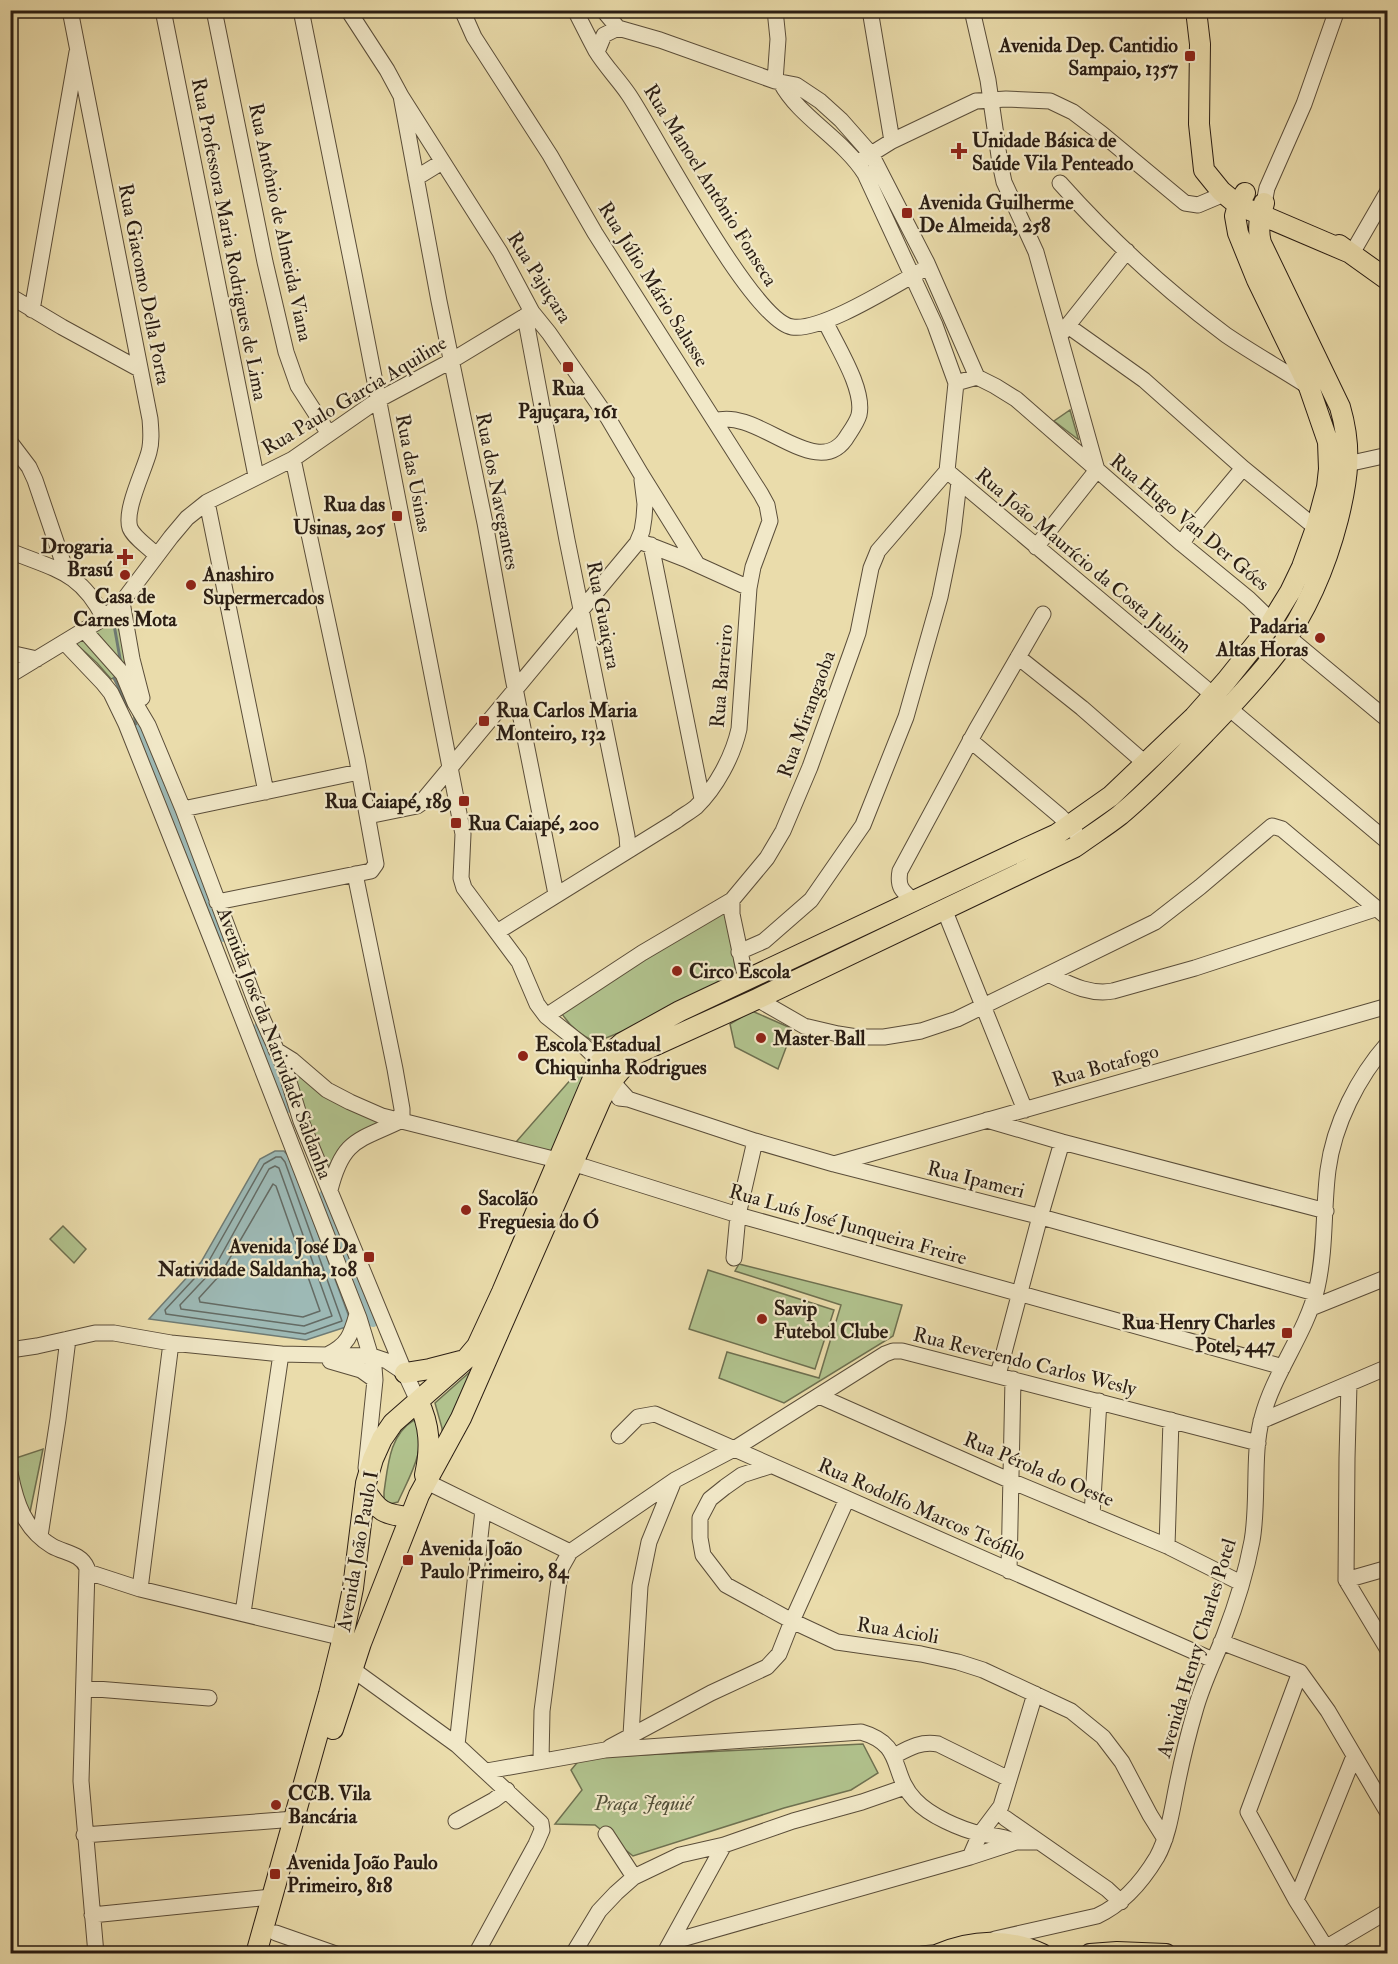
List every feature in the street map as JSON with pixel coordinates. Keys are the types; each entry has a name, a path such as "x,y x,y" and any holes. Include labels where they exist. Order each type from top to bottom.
{"main road":[{"path":"1196,10 1200,44 1198,124 1204,170 1238,233 1257,280 1309,387 1328,442 1329,469 1325,532"},
{"path":"1202,150 1241,199"},
{"path":"1204,170 1221,191 1262,209 1315,227 1388,280"},
{"path":"1238,233 1235,219 1241,199"},
{"path":"600,1062 622,1043 680,1011 1070,826 1111,796 1146,764 1213,696 1261,638 1325,532 1345,492 1349,463 1348,437 1340,407 1261,243 1259,235 1262,209"},
{"name":"Avenida João Paulo I","path":"592,1101 636,1054 757,999 1075,847 1119,815 1143,794 1262,671 1287,636 1319,577 1325,532"},
{"name":"Avenida João Paulo I","path":"256,1953 271,1897 352,1640 423,1488 461,1418 592,1101 600,1062"},
{"name":"Avenida João Paulo I","path":"270,1953 319,1774 352,1670 352,1588 365,1486 373,1459 382,1439 393,1423 466,1359 477,1346 565,1162"},
{"path":"405,1373 430,1370 466,1359"},
{"path":"418,1401 427,1424 429,1439 429,1455 423,1488"},
{"path":"365,1486 381,1512 410,1517"},
{"path":"934,1953 1011,1944 1042,1953"},
{"path":"1090,1953 1166,1953"}],"street":[{"name":"Rua Giacomo Della Porta","path":"70,10 152,434 131,506 130,527 133,533 156,555"},
{"name":"Rua Professora Maria Rodrigues de Lima","path":"163,10 256,476"},
{"name":"Rua Antônio de Almeida Viana","path":"214,10 264,262 286,352 298,386 329,434"},
{"name":"Rua das Usinas","path":"301,10 463,834 462,883 519,962 537,1004 546,1016"},
{"name":"Rua Pajuçara","path":"348,10 500,252 529,314 563,353 608,418 640,474 697,564"},
{"name":"Rua Júlio Mário Salusse","path":"462,10 474,37 550,155 595,233 767,505 768,528 753,567 748,588"},
{"name":"Rua Manoel Antônio Fonseca","path":"575,10 597,52 629,95 737,271 765,309 784,325 803,328 825,321 928,267"},
{"path":"603,10 618,28 734,65 778,82 796,85 820,101 841,120 928,267 977,377 956,383"},
{"path":"775,10 778,82"},
{"path":"870,10 892,141"},
{"path":"972,10 983,51 1004,182 1036,252 1064,331 1097,470 1036,547"},
{"path":"1262,209 1267,188 1304,104 1337,10"},
{"path":"597,52 604,35 618,28"},
{"path":"32,310 77,48"},
{"name":"Rua dos Navegantes","path":"401,96 556,894"},
{"path":"864,158 892,141 966,104 991,99 1037,99 1060,105 1102,134 1185,203 1198,205 1217,197"},
{"path":"412,161 433,146"},
{"path":"864,158 881,207 935,325 956,383 947,471"},
{"path":"416,178 442,162"},
{"path":"1060,183 1126,251 1227,335 1275,368 1340,407"},
{"path":"1350,254 1388,191"},
{"path":"1064,331 1126,251"},
{"path":"10,296 139,369"},
{"name":"Rua Paulo Garcia Aquiline","path":"10,675 104,618 122,602 156,555 187,518 207,502 293,459 378,400 451,362 529,314"},
{"name":"Rua Guaiçara","path":"529,314 539,388 628,850"},
{"path":"715,421 726,418 740,419 796,447 813,452 821,453 839,447 858,417 859,402 854,382 825,321"},
{"path":"1064,331 1144,380 1243,468 1325,532"},
{"name":"Rua Guaiçara","path":"539,388 540,373 545,358 556,351 563,353"},
{"name":"Rua Hugo Van Der Góes","path":"977,377 1016,399 1182,544 1234,586 1287,636 1388,720"},
{"path":"10,442 35,480 67,574"},
{"path":"1329,469 1388,455"},
{"path":"217,903 371,871 376,864 323,591 293,459"},
{"path":"1182,544 1243,468"},
{"name":"Rua João Maurício da Costa Jubim","path":"947,471 1388,842"},
{"name":"Rua Mirangaoba","path":"546,1016 634,958 732,900 756,873 776,844 799,795 858,633 865,591 878,551 947,471"},
{"path":"640,474 645,511 642,531 644,544 663,597 702,800"},
{"path":"739,952 764,941 812,900 863,825 906,717 940,597 956,515 959,482"},
{"path":"207,502 266,792"},
{"path":"368,816 417,806 582,611 644,544"},
{"path":"644,544 697,564 748,588"},
{"path":"10,551 67,574 80,582 104,618"},
{"name":"Rua Barreiro","path":"497,932 676,821 702,800 722,770 737,737 743,685 748,588"},
{"path":"122,602 132,659 148,724"},
{"path":"914,901 904,892 898,882 900,871 970,740 1043,614"},
{"name":"Avenida José da Natividade Saldanha","path":"84,630 123,674 138,710 148,724 183,809 217,903 285,1069 301,1121 418,1401"},
{"name":"Avenida José da Natividade Saldanha","path":"65,643 111,693 126,724 358,1316 372,1356 375,1380 365,1486"},
{"path":"10,653 37,659"},
{"path":"1018,657 1082,708 1146,764"},
{"path":"970,740 1070,826 1083,841"},
{"path":"183,809 359,772"},
{"path":"757,999 804,1026 857,1037 884,1037 921,1031 957,1018 1050,975 1155,922 1272,826 1282,829 1381,914"},
{"path":"330,1190 340,1159 353,1143 369,1133 402,1120 395,1070 355,874"},
{"path":"732,900 732,914 746,980"},
{"path":"944,909 1025,1110"},
{"path":"1050,975 1092,992 1113,991 1381,914"},
{"name":"Rua Botafogo","path":"834,1164 1388,1006"},
{"path":"546,1016 567,1031 600,1062 628,1099"},
{"name":"Avenida Henry Charles Potel","path":"986,1947 1097,1916 1121,1902 1156,1857 1166,1839 1184,1749 1196,1708 1241,1583 1252,1537 1261,1421 1269,1396 1311,1308 1315,1293 1326,1211 1328,1169 1340,1127 1362,1076 1372,1060 1388,1043"},
{"name":"Rua Luís José Junqueira Freire","path":"276,1050 292,1060 327,1090 365,1109 565,1162 738,1215 1283,1367"},
{"name":"Rua Ipameri","path":"592,1101 610,1097 628,1099 755,1141 834,1164 1040,1217 1315,1293"},
{"path":"984,1120 1326,1211"},
{"path":"734,1258 738,1215 755,1141"},
{"path":"1009,1571 1011,1481 1006,1377 1020,1293 1062,1142"},
{"path":"1311,1308 1388,1277"},
{"path":"358,1316 374,1338 382,1337 387,1329"},
{"path":"327,1355 342,1347 347,1341 358,1316"},
{"path":"10,1350 95,1333 114,1333 171,1343 281,1354 372,1356 387,1361 405,1373"},
{"path":"40,1536 68,1339"},
{"path":"141,1589 171,1343"},
{"name":"Rua Reverendo Carlos Wesly","path":"570,1552 675,1480 734,1449 893,1351 902,1351 1006,1377 1258,1443"},
{"path":"243,1613 281,1354"},
{"path":"306,1355 361,1370 375,1380"},
{"path":"1261,1421 1388,1367"},
{"path":"1349,1384 1346,1580 1388,1650"},
{"name":"Rua Pérola do Oeste","path":"819,1396 1011,1481 1167,1546 1241,1583"},
{"path":"1092,1515 1100,1401"},
{"name":"Rua Rodolfo Marcos Teófilo","path":"619,1436 638,1417 653,1413 1213,1660"},
{"path":"1167,1546 1172,1420"},
{"name":"Rua Acioli","path":"770,1466 742,1474 710,1499 700,1518 703,1556 726,1585 792,1621 837,1642 921,1654 958,1662 983,1670 1071,1711 1103,1737 1122,1762 1150,1815 1166,1839"},
{"path":"10,1473 21,1515 51,1545 81,1558 88,1572 81,1781 96,1953"},
{"path":"631,1735 640,1586 649,1542 657,1518 675,1480"},
{"path":"423,1488 483,1510 570,1552 561,1568 558,1588 542,1711 541,1760"},
{"path":"605,1750 711,1693 767,1667 779,1654 848,1500"},
{"path":"458,1745 483,1510"},
{"path":"1346,1580 1388,1568"},
{"path":"88,1572 141,1589 352,1640"},
{"path":"1221,1642 1300,1672 1328,1712 1388,1813"},
{"path":"352,1670 458,1745 539,1820 542,1830 536,1844 476,1953"},
{"path":"1300,1672 1248,1812 1296,1900 1328,1950 1388,1911"},
{"path":"84,1688 209,1698"},
{"path":"1016,1842 1003,1812 1009,1779 1035,1694"},
{"path":"487,1771 605,1750 861,1732 875,1736 887,1744 894,1756 905,1787 925,1810 981,1834 1000,1836 1016,1842"},
{"path":"894,1756 915,1745 938,1744 1009,1779"},
{"path":"1296,1900 1354,1756"},
{"path":"573,1953 599,1911 634,1877 680,1855 724,1845 905,1787"},
{"path":"456,1821 507,1790"},
{"path":"970,1857 981,1834 1003,1812"},
{"path":"1003,1812 1039,1842 1107,1888 1121,1902"},
{"path":"84,1835 295,1819"},
{"path":"606,1834 634,1877"},
{"path":"668,1948 1016,1842 1039,1842"},
{"path":"668,1948 724,1845"},
{"path":"92,1915 271,1897"},
{"name":"Avenida Henry Charles Potel","path":"1011,1944 1039,1931"},
{"path":"276,1933 336,1953"}],"green space":[{"path":"1070,410 1078,438 1079,440 1054,421"},
{"path":"115,613 130,672 120,671 111,679 73,641"},
{"path":"724,909 736,976 626,1030 596,1042 576,1030 564,1017 561,1012"},
{"name":"Master Ball","path":"752,1011 793,1029 778,1069 735,1047 730,1024"},
{"path":"587,1061 587,1070 553,1152 516,1142"},
{"path":"291,1066 385,1122 354,1135 343,1148 329,1177 314,1140"},
{"path":"63,1226 86,1249 74,1263 50,1239"},
{"path":"739,1264 902,1305 893,1336 784,1403 719,1378 727,1352 819,1378 841,1305 735,1271"},
{"name":"Savip Futebol Clube","path":"708,1270 834,1310 815,1369 689,1329"},
{"path":"472,1370 443,1448 442,1428 435,1403"},
{"path":"414,1420 420,1440 416,1462 398,1502 390,1504 384,1499 384,1492 391,1452 399,1434"},
{"path":"43,1449 30,1512 25,1513 13,1459"},
{"name":"Praça Jequié","path":"863,1744 878,1773 851,1790 784,1808 633,1856 595,1825 555,1824 582,1790 571,1770 581,1758"}],"water":[{"path":"275,1151 284,1151 290,1158 352,1325 306,1340 149,1319 201,1262 260,1159"}],"waterway":[{"path":"113,619 121,664"},
{"path":"114,678 128,706"},
{"path":"134,714 137,730"},
{"path":"137,730 224,937"},
{"path":"259,1027 290,1108"},
{"path":"324,1195 373,1322"}],"place":[{"name":"Avenida Dep. Cantidio Sampaio, 1357","path":"1190,56"},
{"name":"Unidade Básica de Saúde Vila Penteado","path":"959,151"},
{"name":"Avenida Guilherme De Almeida, 258","path":"907,213"},
{"name":"Rua Pajuçara, 161","path":"568,367"},
{"name":"Rua das Usinas, 205","path":"397,516"},
{"name":"Drogaria Brasú","path":"125,557"},
{"name":"Casa de Carnes Mota","path":"125,575"},
{"name":"Anashiro Supermercados","path":"191,585"},
{"name":"Padaria Altas Horas","path":"1320,638"},
{"name":"Rua Carlos Maria Monteiro, 132","path":"484,721"},
{"name":"Rua Caiapé, 189","path":"464,801"},
{"name":"Rua Caiapé, 200","path":"456,823"},
{"name":"Circo Escola","path":"677,971"},
{"name":"Master Ball","path":"761,1038"},
{"name":"Escola Estadual Chiquinha Rodrigues","path":"523,1056"},
{"name":"Sacolão Freguesia do Ó","path":"466,1210"},
{"name":"Avenida José Da Natividade Saldanha, 108","path":"369,1257"},
{"name":"Savip Futebol Clube","path":"762,1319"},
{"name":"Rua Henry Charles Potel, 447","path":"1287,1333"},
{"name":"Avenida João Paulo Primeiro, 84","path":"408,1560"},
{"name":"CCB. Vila Bancária","path":"276,1805"},
{"name":"Avenida João Paulo Primeiro, 818","path":"275,1874"}]}
